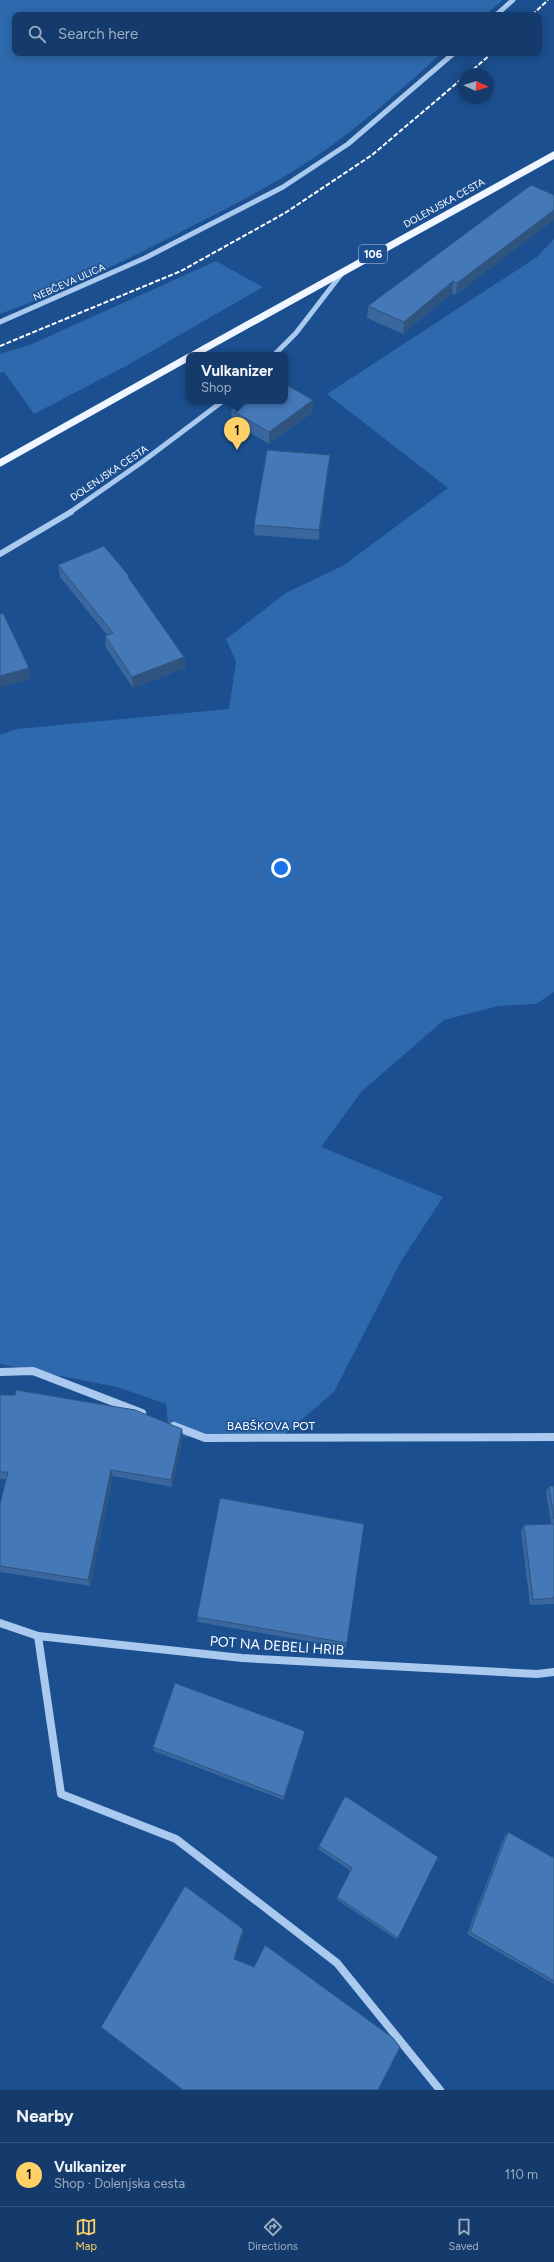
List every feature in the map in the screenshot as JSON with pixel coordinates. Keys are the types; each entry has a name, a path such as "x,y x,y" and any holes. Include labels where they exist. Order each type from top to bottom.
{"main road":[{"name":"DOLENJSKA CESTA","path":"198,352 554,155"},
{"path":"0,463 186,359"}],"street":[{"path":"499,12 512,0"},
{"name":"NEBČEVA ULICA","path":"0,322 145,258 283,187 348,144 451,56"},
{"name":"DOLENJSKA CESTA","path":"277,352 296,333 345,270"},
{"name":"DOLENJSKA CESTA","path":"0,554 26,540 150,458 219,404"},
{"path":"0,1372 33,1371 148,1416"},
{"name":"BABŠKOVA POT","path":"162,1421 205,1438 554,1437"},
{"name":"POT NA DEBELI HRIB","path":"0,1623 38,1636 242,1658 537,1674 554,1672"},
{"path":"38,1636 61,1794 176,1839 337,1963 440,2090"}],"shaded area":[{"path":"0,0 503,0 489,12 12,12 12,56 439,56 354,128 324,151 278,180 174,236 125,260 50,294 0,314"},
{"path":"554,239 554,992 536,1004 498,1006 444,1020 362,1091 321,1147 443,1197 400,1263 334,1392 280,1438 238,1442 169,1435 166,1404 117,1387 0,1364 0,735 17,729 229,709 236,661 226,639 286,593 344,565 448,488 327,394 537,257"},
{"path":"216,261 263,287 126,366 34,414 4,372 0,373 0,354 32,344"}],"building":[{"path":"531,185 554,195 554,210 457,283 453,281 404,322 368,306"},
{"path":"288,386 313,400 269,432 231,410 240,404 288,404"},
{"path":"267,450 330,455 319,530 254,525"},
{"path":"104,546 129,576 128,577 184,657 132,677 105,636 113,633 58,565"},
{"path":"3,613 29,668 0,676 0,614"},
{"path":"16,1390 135,1410 182,1429 171,1480 111,1470 88,1580 0,1566 0,1504 8,1472 0,1472 0,1395 15,1395"},
{"path":"549,1486 554,1486 554,1519"},
{"path":"220,1498 364,1524 347,1643 197,1617"},
{"path":"554,1524 554,1598 533,1600 524,1525"},
{"path":"175,1683 305,1731 284,1797 153,1747"},
{"path":"345,1796 438,1857 398,1938 337,1897 352,1868 319,1846"},
{"path":"508,1832 554,1858 554,1981 470,1932"},
{"path":"185,1886 243,1929 234,1959 254,1967 265,1945 393,2038 400,2047 378,2090 183,2090 101,2027"}],"railway":[{"path":"535,12 548,0"},
{"path":"475,68 489,56"},
{"path":"0,346 181,271 285,213 372,155 458,82"}],"place":[{"name":"Vulkanizer","path":"237,450"}]}
